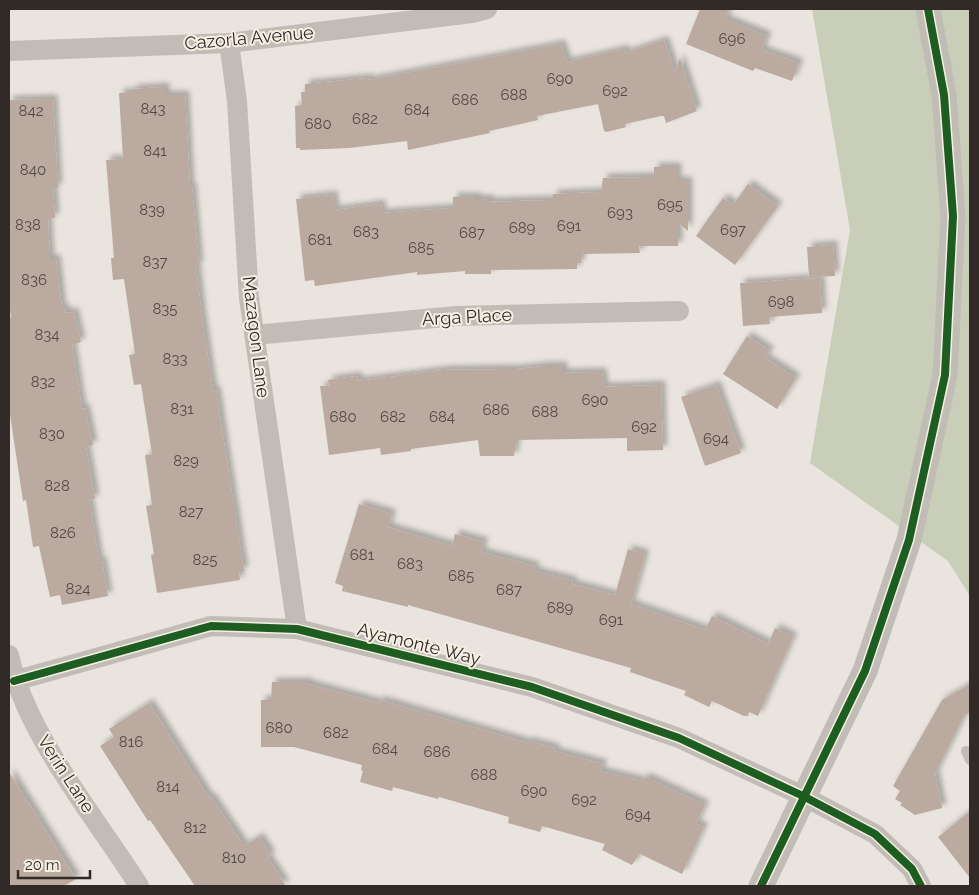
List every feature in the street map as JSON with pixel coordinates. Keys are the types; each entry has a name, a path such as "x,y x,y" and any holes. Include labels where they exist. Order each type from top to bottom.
{"street":[{"name":"Cazorla Avenue","path":"9,51 229,42 472,13 488,9"},
{"path":"761,886 868,662 909,540 945,375 953,216 944,95 928,9"},
{"name":"Mazagon Lane","path":"229,42 237,101 249,298 297,629"},
{"name":"Arga Place","path":"255,335 456,316 679,311"},
{"name":"Ayamonte Way","path":"14,681 211,626 297,629 532,687 679,738 804,796 876,834 912,869 921,886"},
{"name":"Verin Lane","path":"9,655 14,681 31,719 139,886"}],"green space":[{"path":"812,9 970,9 970,596 948,561 810,463 850,230"}],"building":[{"path":"700,9 729,9 725,19 767,36 762,50 799,63 792,81 755,68 753,71 686,44"},
{"path":"664,40 675,72 680,58 697,111 666,123 664,116 661,116 625,124 626,127 607,132 604,131 598,104 537,116 538,120 489,131 490,133 408,150 407,141 349,148 300,150 300,148 296,148 295,106 302,105 301,92 305,92 305,84 368,78 369,80 561,44 567,62 624,49 625,53"},
{"path":"165,87 165,95 185,95 190,187 192,187 199,266 196,266 202,317 213,391 216,390 244,571 239,571 240,580 157,593 151,555 154,554 146,506 152,505 145,455 152,454 141,384 134,385 129,355 135,354 124,279 113,280 111,258 114,258 106,160 123,159 119,93 133,92 133,89"},
{"path":"53,99 58,188 53,188 55,218 48,219 50,259 56,259 62,309 65,308 66,313 74,312 81,342 72,345 82,409 85,408 93,445 86,447 95,499 89,500 99,561 102,561 108,596 62,605 60,595 50,597 39,546 33,547 26,500 23,501 9,408 9,318 11,318 9,299 9,100"},
{"path":"654,167 677,167 677,181 688,181 688,231 678,223 678,246 639,246 640,253 581,254 581,263 577,263 577,269 491,270 491,274 465,274 465,271 417,275 417,272 315,286 314,280 305,281 296,199 333,195 335,210 381,204 382,213 453,208 453,197 476,197 476,199 489,199 489,202 553,200 553,194 601,192 603,178 654,177"},
{"path":"748,184 778,206 735,265 696,236 723,198 733,205"},
{"path":"833,245 835,276 809,277 807,247"},
{"path":"820,278 822,313 769,317 770,324 743,326 740,283"},
{"path":"747,336 770,351 765,358 796,378 777,409 723,374"},
{"path":"563,366 563,373 602,372 604,387 661,385 663,450 627,451 627,438 516,440 514,456 480,456 478,440 381,455 380,448 329,455 320,386 329,386 328,380 357,376 358,381 445,370 517,369"},
{"path":"716,385 741,453 705,466 681,397"},
{"path":"359,504 392,514 388,527 452,546 455,534 484,542 481,552 535,566 534,571 573,581 572,584 615,595 628,549 645,554 631,604 705,630 712,616 768,644 775,628 793,637 758,716 749,712 748,716 744,716 712,701 709,707 684,695 686,691 630,672 631,668 408,605 408,607 342,591 343,586 335,583"},
{"path":"272,682 308,682 308,684 379,703 380,700 528,743 528,741 555,748 554,751 603,764 600,771 642,781 645,777 648,778 705,805 696,824 704,827 682,874 640,854 632,865 602,850 605,844 542,826 540,832 508,823 509,817 439,797 438,799 393,787 392,791 360,782 363,771 361,770 362,765 294,747 261,747 261,700 271,700"},
{"path":"970,684 970,712 964,716 935,774 942,808 915,815 900,805 902,803 895,799 900,791 893,786 942,700"},
{"path":"149,703 209,798 211,797 244,846 259,837 271,855 267,857 286,886 195,886 150,820 148,821 100,746 114,737 109,729"},
{"path":"9,772 76,879 64,886 9,886"},
{"path":"970,811 970,878 938,837"}],"cycle path":[{"path":"761,886 865,671 909,540 945,375 953,216 944,95 928,9"},
{"path":"14,681 211,626 297,629 532,687 679,738 803,796 875,834 912,869 921,886"}]}
